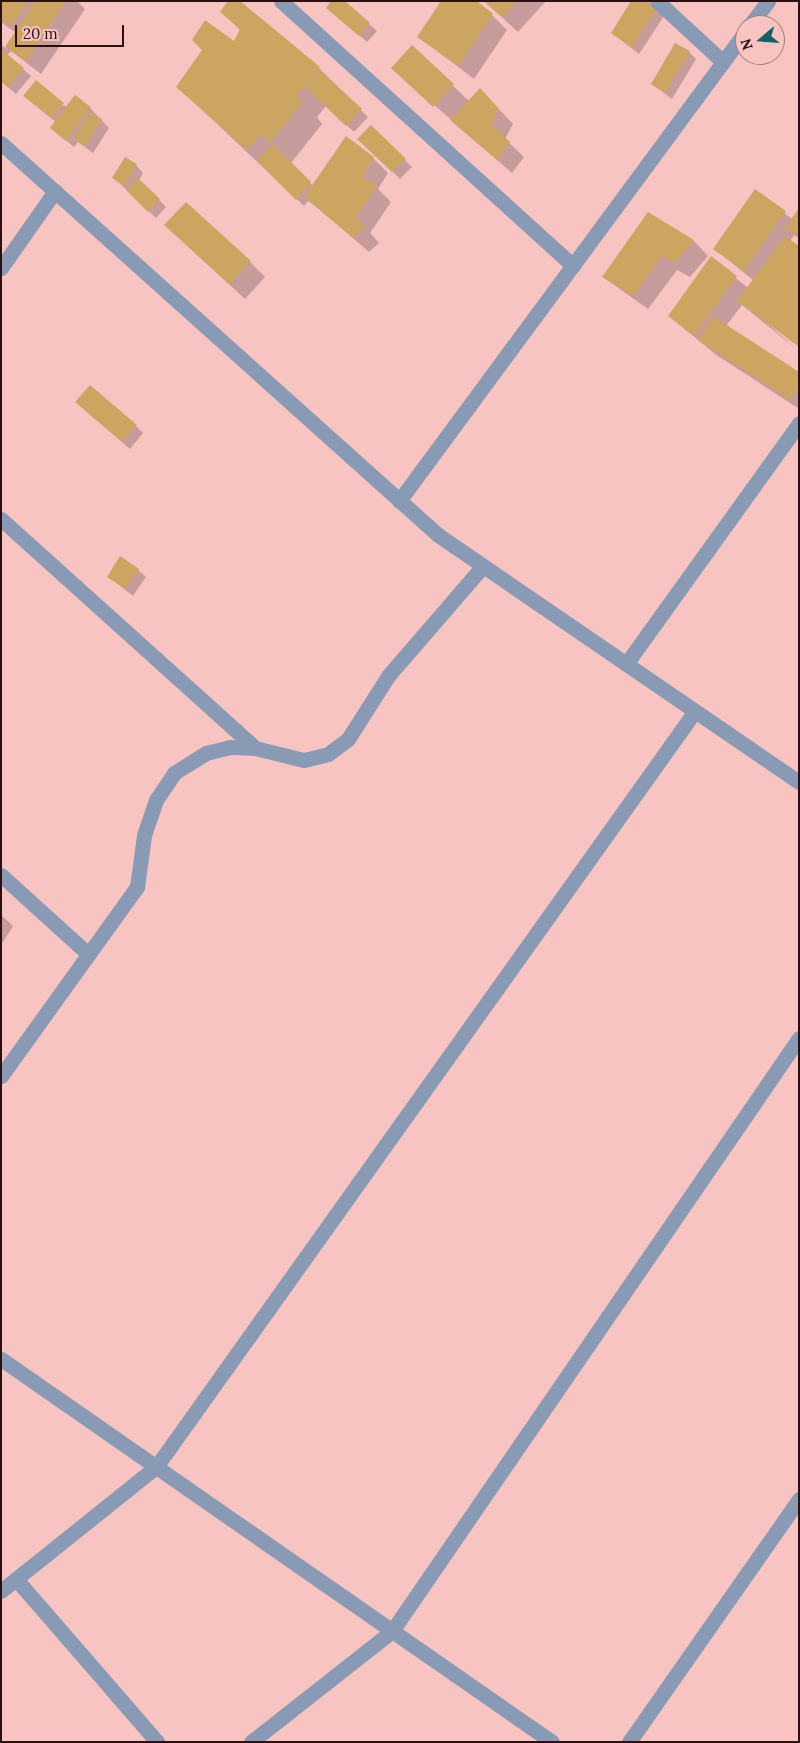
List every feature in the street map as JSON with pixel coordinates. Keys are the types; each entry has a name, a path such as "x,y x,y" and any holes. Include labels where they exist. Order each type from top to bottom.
{"street":[{"path":"281,1 573,266"},
{"path":"657,1 723,62"},
{"path":"758,15 768,1"},
{"path":"399,501 735,46"},
{"path":"1,142 399,501 483,566 799,782"},
{"path":"1,268 55,190"},
{"path":"626,664 799,423"},
{"path":"1,519 255,748"},
{"path":"1,1076 136,887 144,835 156,800 174,773 206,753 255,748 304,760 328,754 348,739 388,676 483,566"},
{"path":"1,1591 156,1467 695,711"},
{"path":"1,875 88,954"},
{"path":"251,1742 392,1631 799,1038"},
{"path":"1,1359 552,1742"},
{"path":"629,1742 799,1499"},
{"path":"16,1579 157,1742"}],"building":[{"path":"1,1 29,1 11,26 1,19"},
{"path":"35,1 66,1 26,61 5,47"},
{"path":"228,1 240,1 320,67 297,95 302,103 270,143 261,134 247,150 176,87 202,50 192,40 205,20 234,41 240,29 220,12"},
{"path":"331,1 345,1 370,23 359,36 326,8"},
{"path":"441,1 477,1 493,14 458,66 417,37"},
{"path":"484,1 518,1 503,18"},
{"path":"631,1 647,1 657,8 632,48 611,33"},
{"path":"675,43 690,51 665,93 651,84"},
{"path":"412,45 454,84 433,107 391,68"},
{"path":"1,49 24,68 8,87 1,82"},
{"path":"320,70 362,109 346,126 304,86"},
{"path":"36,80 64,103 52,118 23,96"},
{"path":"480,88 499,109 491,124 510,142 497,160 450,120"},
{"path":"75,95 91,107 66,141 50,128"},
{"path":"91,112 102,119 85,147 74,139"},
{"path":"371,125 406,159 392,172 357,139"},
{"path":"346,136 374,157 362,177 377,186 356,217 365,227 353,238 304,197"},
{"path":"273,144 311,182 296,200 257,161"},
{"path":"125,157 137,164 124,186 112,178"},
{"path":"138,178 160,199 148,212 126,190"},
{"path":"755,189 786,211 744,271 713,249"},
{"path":"186,202 251,261 230,285 164,225"},
{"path":"799,208 799,238 785,228"},
{"path":"648,212 694,240 675,263 662,256 633,296 602,277"},
{"path":"785,236 799,246 799,347 737,301"},
{"path":"711,256 737,276 694,336 668,316"},
{"path":"713,316 799,372 799,387 790,400 698,340"},
{"path":"90,385 137,425 122,442 75,402"},
{"path":"120,556 139,569 125,589 107,577"}]}
